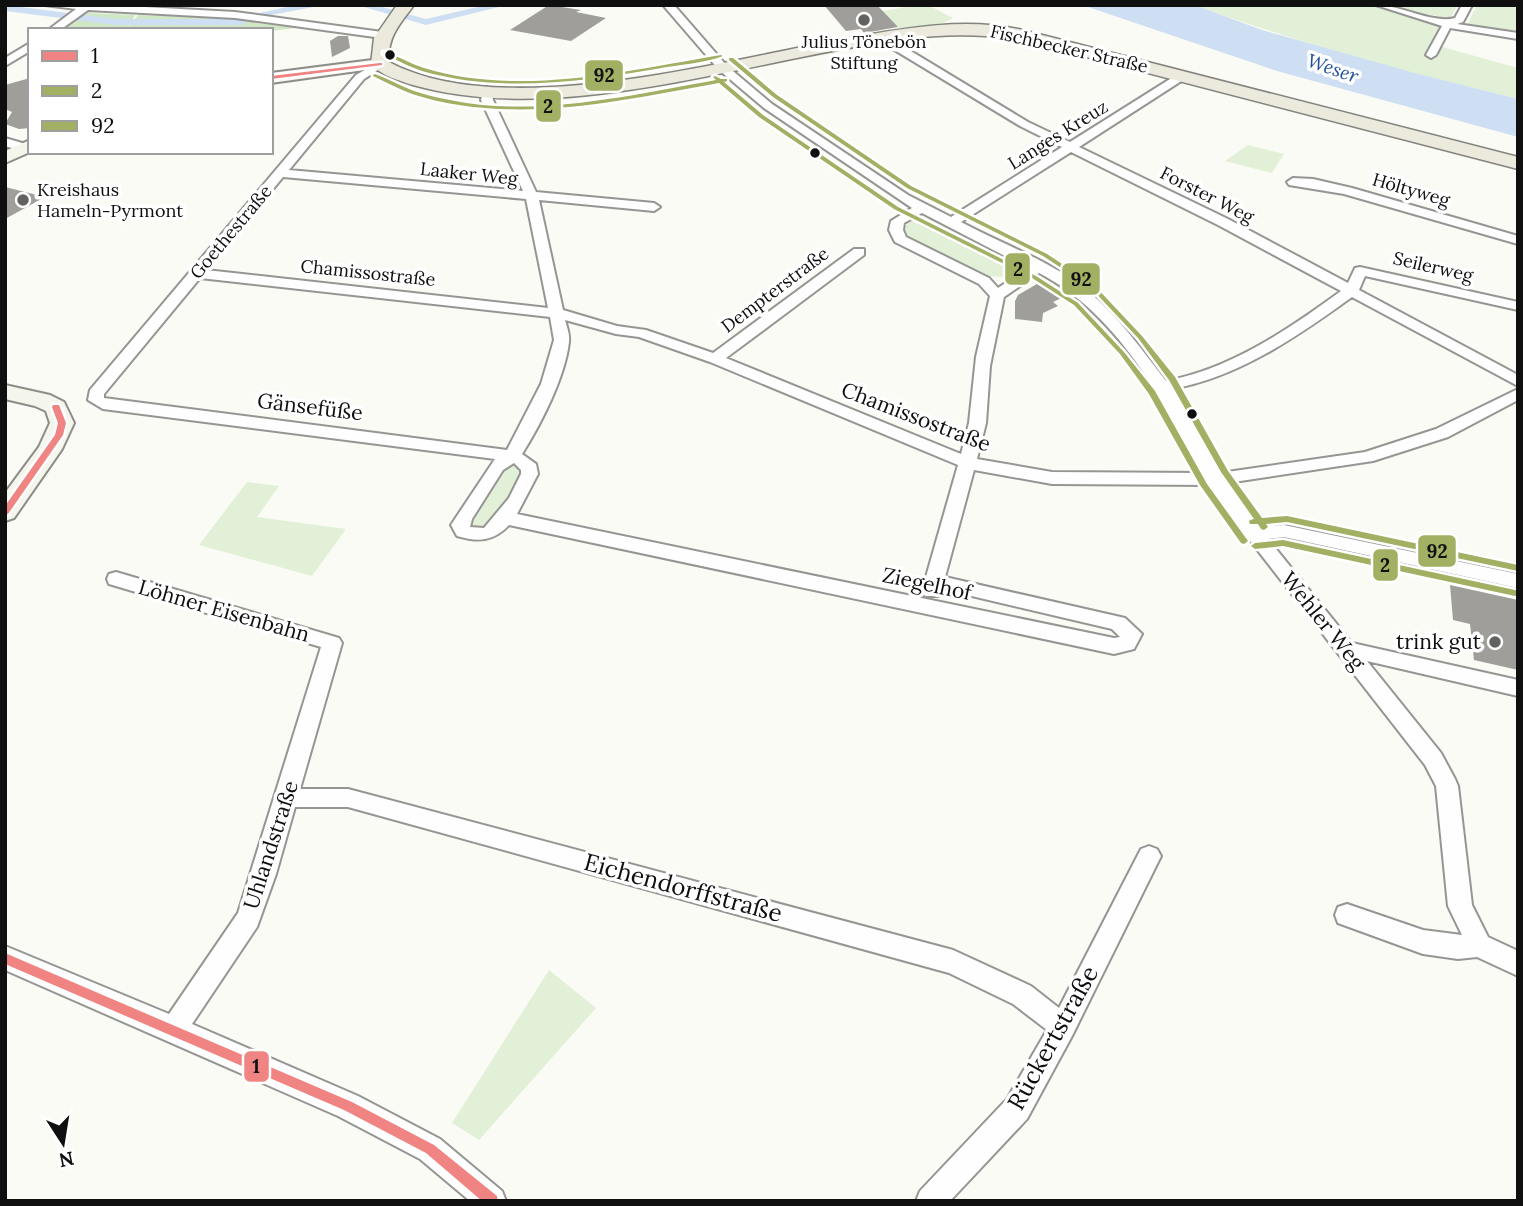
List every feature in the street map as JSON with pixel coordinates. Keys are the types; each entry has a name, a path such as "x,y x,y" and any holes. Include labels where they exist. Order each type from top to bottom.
{"main road":[{"path":"273,78 380,64 379,46 395,18"},
{"name":"Fischbecker Straße","path":"380,64 418,82 487,92 558,92 723,68 882,38 954,29 997,31 1518,163"},
{"path":"5,158 27,146"},
{"path":"5,392 42,400 56,407 62,423 59,435 5,512"}],"street":[{"path":"50,5 79,11 395,18"},
{"name":"Wehler Weg","path":"668,5 723,68 773,110 921,208 1040,266 1084,295 1131,345 1162,386 1215,480 1254,534 1415,733 1433,759 1447,786 1460,906 1479,945"},
{"path":"1381,5 1468,30 1518,36"},
{"path":"1431,55 1448,23 1459,20 1467,5"},
{"path":"56,28 79,11"},
{"name":"Forster Weg","path":"882,38 983,101 1352,290 1518,381"},
{"path":"5,63 28,47"},
{"name":"Goethestraße","path":"103,404 96,400 96,393 360,77 380,64"},
{"name":"Langes Kreuz","path":"952,222 1182,76"},
{"path":"487,92 487,100 532,197 562,340 550,384 524,438 512,456 497,466 460,525 463,532 488,533 505,518 531,473 526,463 512,456"},
{"path":"5,142 27,146"},
{"name":"Laaker Weg","path":"281,173 654,207"},
{"name":"Höltyweg","path":"1293,183 1313,183 1347,191 1518,240"},
{"path":"921,208 898,221 896,230 900,239 984,281 997,295 994,322 982,365 981,408 928,608"},
{"name":"Dempterstraße","path":"715,359 859,252"},
{"path":"997,295 1040,266"},
{"name":"Seilerweg","path":"1352,290 1360,271 1518,306"},
{"name":"Chamissostraße","path":"197,273 556,313 616,330 641,333 715,359 968,463 1052,478 1215,480 1367,457 1442,433 1518,394"},
{"path":"1162,386 1185,382 1221,370 1297,330 1352,290"},
{"name":"Chamissostraße","path":"562,340 584,333 616,330"},
{"name":"Gänsefüße","path":"103,404 512,456"},
{"name":"Ziegelhof","path":"505,518 1114,646 1127,644 1132,634 1118,623 935,581"},
{"path":"1254,534 1284,531 1518,581"},
{"name":"Löhner Eisenbahn","path":"116,579 332,643"},
{"name":"Uhlandstraße","path":"174,1029 248,919 332,643"},
{"path":"1346,649 1518,688"},
{"name":"Eichendorffstraße","path":"287,798 348,798 953,962 1022,995 1063,1027"},
{"name":"Rückertstraße","path":"930,1201 1017,1109 1063,1027 1149,856"},
{"path":"1347,915 1423,942 1458,947 1479,945 1518,964"},
{"path":"5,958 174,1029 348,1107 430,1149 492,1201"}],"green space":[{"path":"928,5 953,18 944,23 901,29 878,12"},
{"path":"1195,5 1373,5 1444,27 1439,46 1518,68 1518,99 1315,45"},
{"path":"1388,5 1458,5 1449,19 1429,14 1426,16"},
{"path":"1477,5 1518,5 1518,34 1467,25"},
{"path":"88,13 135,15 128,28 67,28"},
{"path":"138,15 219,18 296,28 273,31 273,28 128,28"},
{"path":"1248,145 1284,154 1272,173 1225,161"},
{"path":"932,219 1019,261 1021,267 1018,272 1005,276 976,273 945,259 905,237 901,232 902,227 914,220"},
{"path":"509,465 523,467 524,476 490,528 474,529 469,525 469,520 499,473"},
{"path":"247,482 279,486 257,517 346,529 312,576 199,545"},
{"path":"549,970 596,1008 479,1140 452,1123"}],"water":[{"name":"Weser","path":"1082,5 1195,5 1262,30 1518,99 1518,137 1277,71"}],"building":[{"path":"549,5 581,10 576,12 606,18 571,41 510,30"},
{"name":"Julius Tönebön Stiftung","path":"824,5 877,5 898,27 864,33 861,29 846,31"},
{"path":"338,36 348,36 350,48 332,57 330,41"},
{"path":"28,79 28,128 19,129 5,124 12,112 5,109 5,85"},
{"name":"Kreishaus Hameln-Pyrmont","path":"5,187 45,197 5,219"},
{"path":"1042,281 1068,295 1053,302 1058,306 1043,313 1042,322 1015,319 1015,301 1018,295"},
{"name":"trink gut","path":"1450,585 1518,600 1518,670 1474,660 1470,624 1453,620"}],"waterway":[{"path":"265,13 320,5"},
{"path":"362,5 426,22 502,5"},
{"path":"5,8 116,22 242,22"}],"transit line":[{"name":"92","path":"385,53 424,70 497,82 572,80 721,56"},
{"name":"92","path":"731,59 775,96 909,187 1045,255 1092,286 1140,337 1172,379 1225,472 1264,527"},
{"name":"1","path":"273,78 380,64"},
{"name":"2","path":"375,75 415,93 491,107 570,105 725,80"},
{"name":"2","path":"715,77 761,116 896,208 1034,277 1076,304 1122,353 1152,393 1204,485 1244,541"},
{"name":"1","path":"5,512 59,435 62,423 56,407"},
{"name":"92","path":"1253,522 1287,519 1518,568"},
{"name":"2","path":"1255,546 1283,543 1515,593"},
{"name":"1","path":"5,958 348,1106 430,1149 492,1201"}],"place":[{"name":"Julius Tönebön Stiftung","path":"864,20"},
{"name":"Kreishaus Hameln-Pyrmont","path":"23,200"},
{"name":"trink gut","path":"1495,642"}]}
